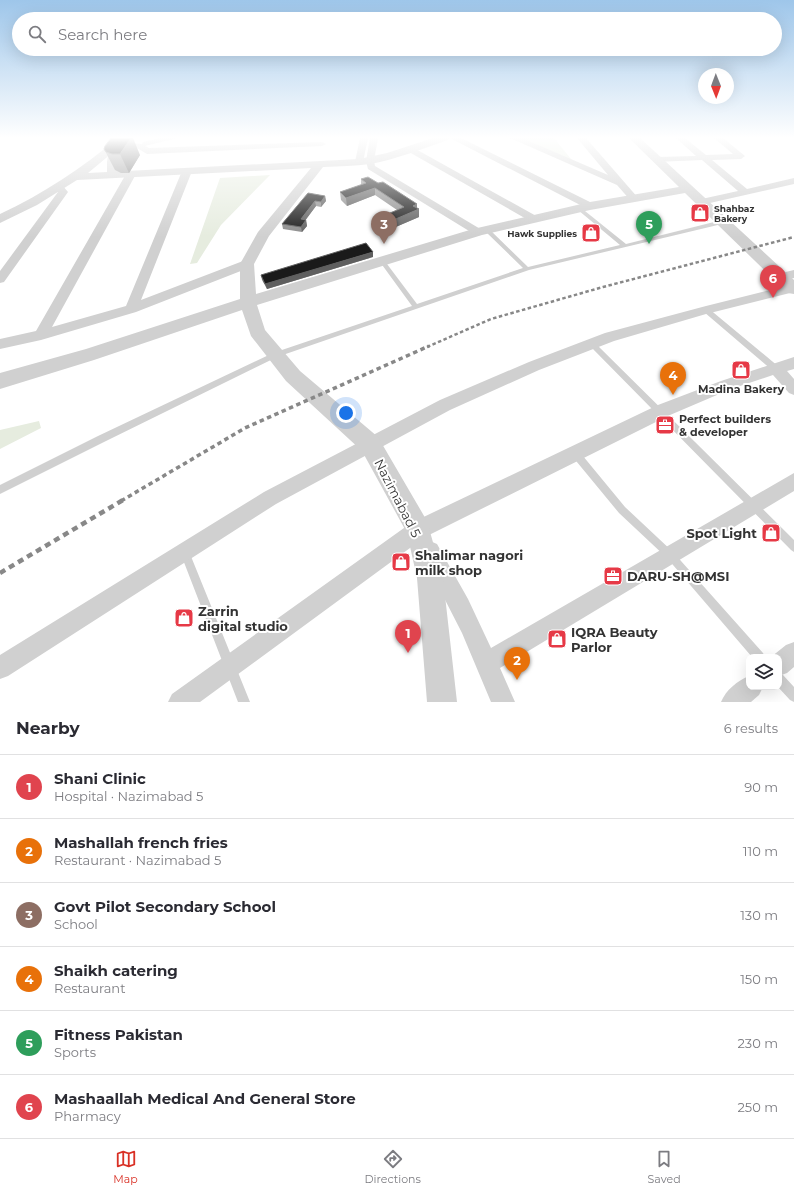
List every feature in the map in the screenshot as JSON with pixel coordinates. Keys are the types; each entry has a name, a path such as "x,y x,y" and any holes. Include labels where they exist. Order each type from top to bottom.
{"street":[{"path":"0,220 58,187 81,171"},
{"path":"112,171 126,174"},
{"path":"131,309 187,171"},
{"path":"72,177 192,171"},
{"path":"0,344 41,335 131,309 247,264 263,235 314,171"},
{"path":"378,171 482,231"},
{"path":"449,171 534,219"},
{"path":"516,171 585,207"},
{"path":"591,171 622,184"},
{"path":"610,171 634,199"},
{"path":"668,171 781,277 794,284"},
{"path":"719,171 745,192"},
{"path":"41,335 126,174"},
{"path":"701,202 794,181"},
{"path":"0,279 63,192 58,187"},
{"path":"0,381 88,355 248,302 482,231 585,207 687,189"},
{"name":"Nazimabad 5","path":"247,264 248,302 257,332 293,376 370,444 418,530 430,578 442,702"},
{"path":"0,668 270,498 445,405 534,366 610,337 794,284"},
{"path":"180,702 418,530 659,413 726,385 794,363"},
{"path":"776,369 794,389"},
{"path":"487,663 794,481"},
{"path":"418,530 448,581 487,663 503,702"},
{"path":"782,663 794,653"},
{"path":"733,702 747,690"}],"lane":[{"path":"585,207 624,245"},
{"path":"0,490 101,438 275,355 527,269 722,222"},
{"path":"482,231 527,269"},
{"path":"382,261 416,307"},
{"path":"706,310 776,369"},
{"path":"592,344 794,547"},
{"path":"575,453 622,510 670,554 757,654"},
{"path":"185,552 244,702"},
{"path":"782,682 794,696"}],"shaded area":[{"path":"270,175 221,225 197,263 190,264 220,178"},
{"path":"39,421 41,428 0,449 0,430"}],"building":[{"path":"368,177 378,183 383,182 417,204 413,206 419,209 384,224 376,219 404,207 375,188 346,198 340,192 366,183 361,179"},
{"path":"308,193 325,196 321,202 315,201 301,219 306,220 301,227 282,224"},
{"path":"366,243 373,252 265,284 261,275"}],"railway":[{"path":"427,347 491,319 603,287 794,237"},
{"path":"121,501 245,428 429,346"},
{"path":"0,573 123,500"}],"place":[{"name":"Shahbaz Bakery","path":"700,213"},
{"name":"Hawk Supplies","path":"591,233"},
{"name":"Govt Pilot Secondary School","path":"384,244"},
{"name":"Fitness Pakistan","path":"649,244"},
{"name":"Mashaallah Medical And General Store","path":"773,298"},
{"name":"Madina Bakery","path":"741,370"},
{"name":"Shaikh catering","path":"673,395"},
{"name":"Perfect builders & developer","path":"665,425"},
{"name":"Spot Light","path":"771,533"},
{"name":"Shalimar nagori milk shop","path":"401,562"},
{"name":"DARU-SH@MSI","path":"613,576"},
{"name":"Zarrin digital studio","path":"184,618"},
{"name":"IQRA Beauty Parlor","path":"557,639"},
{"name":"Shani Clinic","path":"408,653"},
{"name":"Mashallah french fries","path":"517,680"}]}
